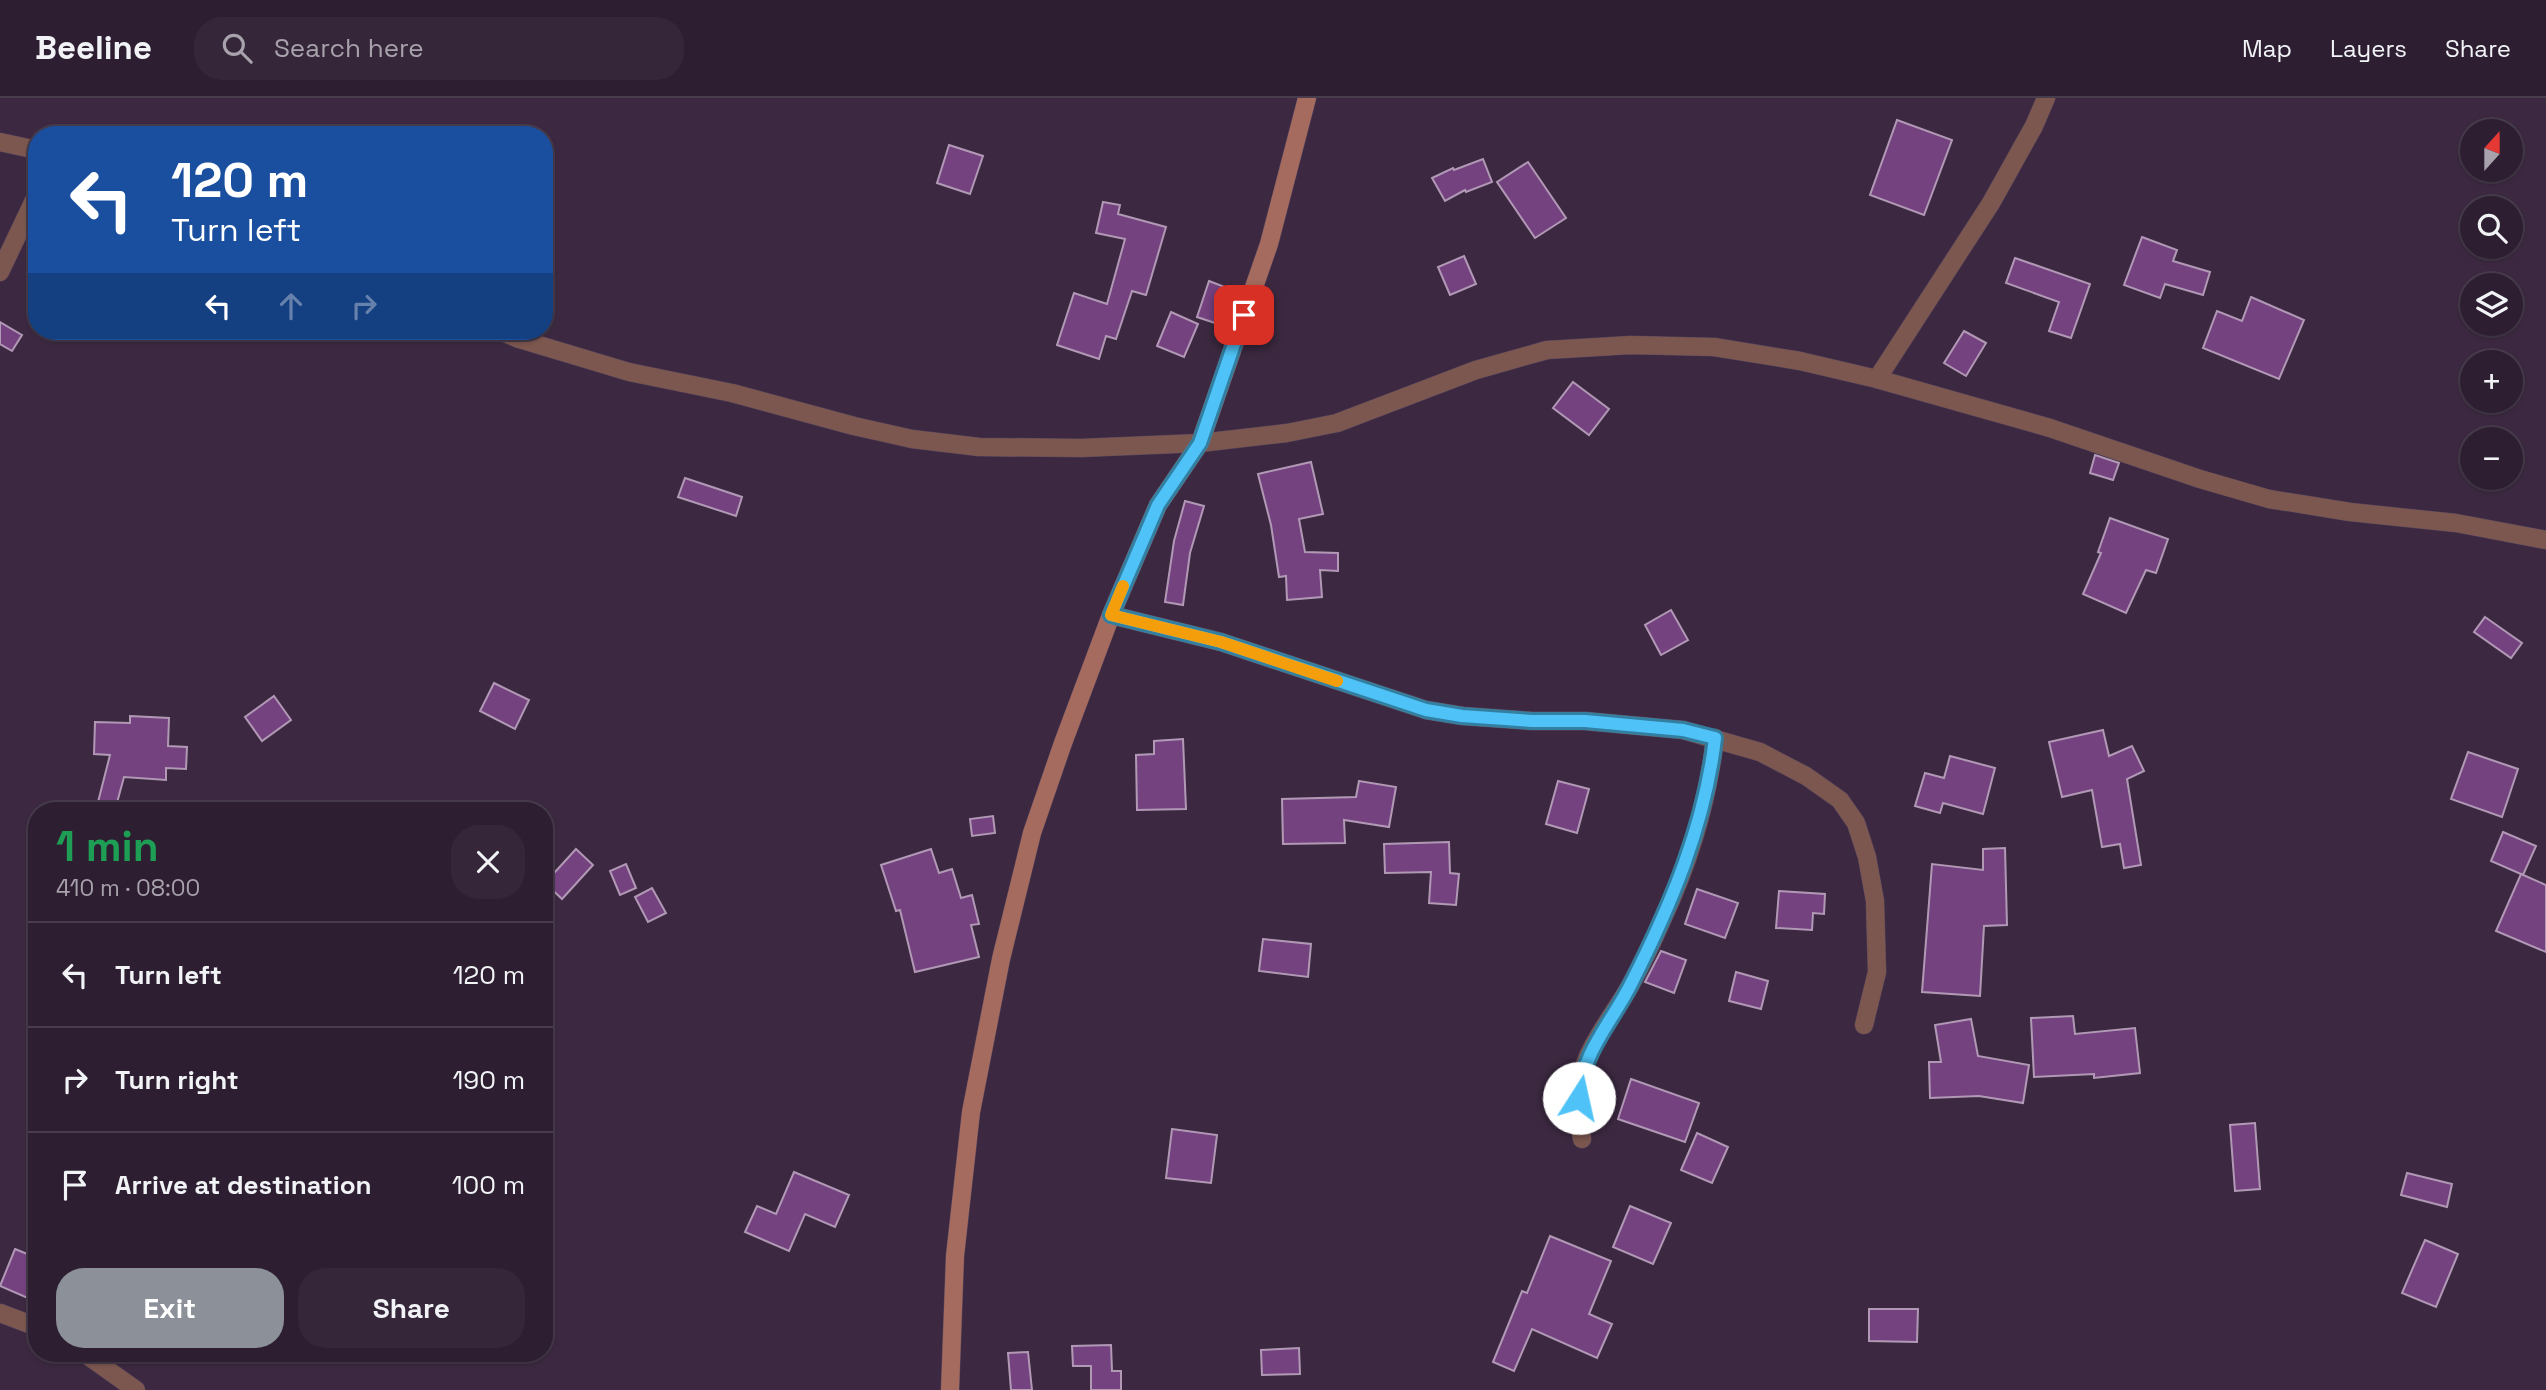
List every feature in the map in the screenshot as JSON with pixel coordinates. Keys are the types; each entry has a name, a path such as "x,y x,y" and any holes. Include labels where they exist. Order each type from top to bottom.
{"street":[{"path":"950,1390 955,1256 971,1112 1001,959 1032,833 1111,615 1158,505 1200,443 1269,244 1307,98"},
{"path":"1877,379 1991,203 2035,126 2046,98"},
{"path":"0,142 28,147"},
{"path":"0,272 28,213"},
{"path":"522,340 629,372 732,393 912,439 979,447 1030,448 1200,443 1287,433 1337,423 1476,370 1547,350 1631,345 1714,347 1800,361 1877,379 2050,428 2200,479 2269,499 2350,512 2456,523 2546,541"},
{"path":"1111,615 1221,642 1426,710 1462,716 1532,721 1585,721 1683,730 1760,752 1806,776 1840,800 1856,823 1867,857 1875,901 1877,972 1864,1025"},
{"path":"1582,1139 1578,1114 1580,1082 1586,1061 1630,985 1664,916 1693,839 1705,798 1715,738"},
{"path":"0,1313 28,1323"},
{"path":"97,1362 136,1390"}],"building":[{"path":"1897,120 1952,140 1924,215 1870,195"},
{"path":"949,145 983,156 970,194 937,183"},
{"path":"1483,159 1492,182 1466,192 1465,190 1445,201 1432,178"},
{"path":"1528,162 1566,218 1535,238 1497,182"},
{"path":"1103,202 1120,205 1118,214 1166,227 1146,295 1132,291 1116,339 1106,336 1099,359 1057,345 1074,293 1107,304 1125,239 1096,233"},
{"path":"2142,237 2177,250 2173,261 2210,272 2203,295 2165,284 2160,298 2124,285"},
{"path":"1464,256 1476,284 1450,295 1438,267"},
{"path":"2015,258 2090,284 2071,338 2049,331 2059,302 2006,283"},
{"path":"1209,281 1230,289 1218,324 1197,317"},
{"path":"2251,297 2304,320 2279,379 2203,348 2217,311 2242,321"},
{"path":"1171,312 1198,324 1184,357 1157,346"},
{"path":"0,322 22,335 12,351 0,344"},
{"path":"1964,331 1986,343 1966,376 1944,363"},
{"path":"1573,382 1609,409 1589,435 1553,408"},
{"path":"2095,455 2119,463 2113,480 2090,473"},
{"path":"1311,462 1323,514 1299,519 1305,552 1338,553 1338,571 1320,570 1322,597 1287,600 1286,576 1279,577 1271,525 1258,474"},
{"path":"685,478 742,497 736,516 678,497"},
{"path":"1185,501 1204,506 1190,553 1183,605 1165,602 1174,541"},
{"path":"2110,518 2168,539 2156,573 2146,570 2126,613 2083,594 2101,553 2098,552"},
{"path":"1671,610 1688,640 1661,655 1645,625"},
{"path":"2485,617 2522,643 2511,658 2474,632"},
{"path":"494,683 529,700 515,729 480,711"},
{"path":"274,696 291,720 262,741 245,717"},
{"path":"130,716 169,718 168,746 187,747 186,769 166,768 166,780 124,777 117,802 98,802 110,755 94,754 95,722 130,723"},
{"path":"2103,730 2109,756 2132,746 2144,771 2127,779 2141,865 2124,868 2120,844 2102,847 2092,790 2062,797 2049,742"},
{"path":"1183,739 1186,809 1137,810 1136,755 1154,754 1154,741"},
{"path":"2468,752 2518,769 2502,817 2451,799"},
{"path":"1950,756 1995,768 1983,814 1943,803 1940,813 1915,806 1925,773 1944,778"},
{"path":"1359,781 1396,787 1389,827 1344,820 1345,843 1283,844 1282,799 1356,797"},
{"path":"1558,781 1589,789 1577,833 1546,824"},
{"path":"993,816 995,833 972,836 970,819"},
{"path":"2503,832 2536,846 2523,875 2491,861"},
{"path":"1449,842 1450,873 1459,874 1456,905 1429,903 1431,872 1385,873 1384,844"},
{"path":"2005,848 2007,925 1984,926 1980,996 1922,992 1932,864 1983,870 1983,849"},
{"path":"576,849 593,865 562,899 553,891 553,874"},
{"path":"931,849 939,873 952,869 961,898 972,895 979,924 971,925 979,957 915,972 900,910 896,911 881,865"},
{"path":"626,864 636,888 620,895 610,871"},
{"path":"2521,874 2546,885 2546,952 2496,931"},
{"path":"652,888 666,913 648,922 635,897"},
{"path":"1697,889 1738,903 1725,938 1685,924"},
{"path":"1779,891 1825,894 1824,914 1813,913 1812,930 1776,928"},
{"path":"1263,939 1311,944 1308,977 1259,971"},
{"path":"1661,951 1686,960 1674,993 1645,982"},
{"path":"1736,972 1768,981 1761,1009 1729,1001"},
{"path":"2073,1016 2075,1034 2135,1028 2140,1073 2094,1078 2094,1074 2034,1077 2031,1018"},
{"path":"1971,1019 1978,1056 2029,1065 2023,1103 1979,1096 1930,1098 1929,1062 1941,1062 1935,1025"},
{"path":"1631,1079 1699,1103 1685,1142 1618,1119"},
{"path":"2255,1123 2260,1189 2235,1191 2230,1125"},
{"path":"1172,1129 1217,1135 1211,1183 1166,1178"},
{"path":"1697,1133 1728,1147 1712,1183 1681,1170"},
{"path":"794,1172 849,1195 835,1227 805,1214 789,1251 745,1232 757,1206 776,1214"},
{"path":"2407,1173 2452,1184 2447,1207 2401,1195"},
{"path":"1630,1206 1671,1223 1653,1264 1613,1247"},
{"path":"1550,1236 1611,1261 1589,1314 1612,1324 1597,1358 1532,1329 1514,1371 1493,1362 1522,1291 1527,1293"},
{"path":"2425,1240 2458,1254 2436,1307 2402,1293"},
{"path":"15,1249 28,1254 28,1298 0,1286"},
{"path":"1869,1309 1918,1309 1917,1342 1869,1341"},
{"path":"1111,1345 1112,1371 1121,1371 1121,1390 1091,1390 1091,1366 1073,1366 1072,1346"},
{"path":"1299,1348 1300,1374 1262,1375 1261,1350"},
{"path":"1028,1352 1032,1390 1011,1390 1008,1353"}],"slow traffic":[{"path":"1123,586 1111,615 1221,642 1337,681"}],"route":[{"path":"1244,315 1200,443 1158,505 1111,615 1221,642 1426,710 1462,716 1532,721 1585,721 1683,730 1715,738 1705,798 1693,839 1664,916 1630,985 1586,1061 1579,1098"}]}
